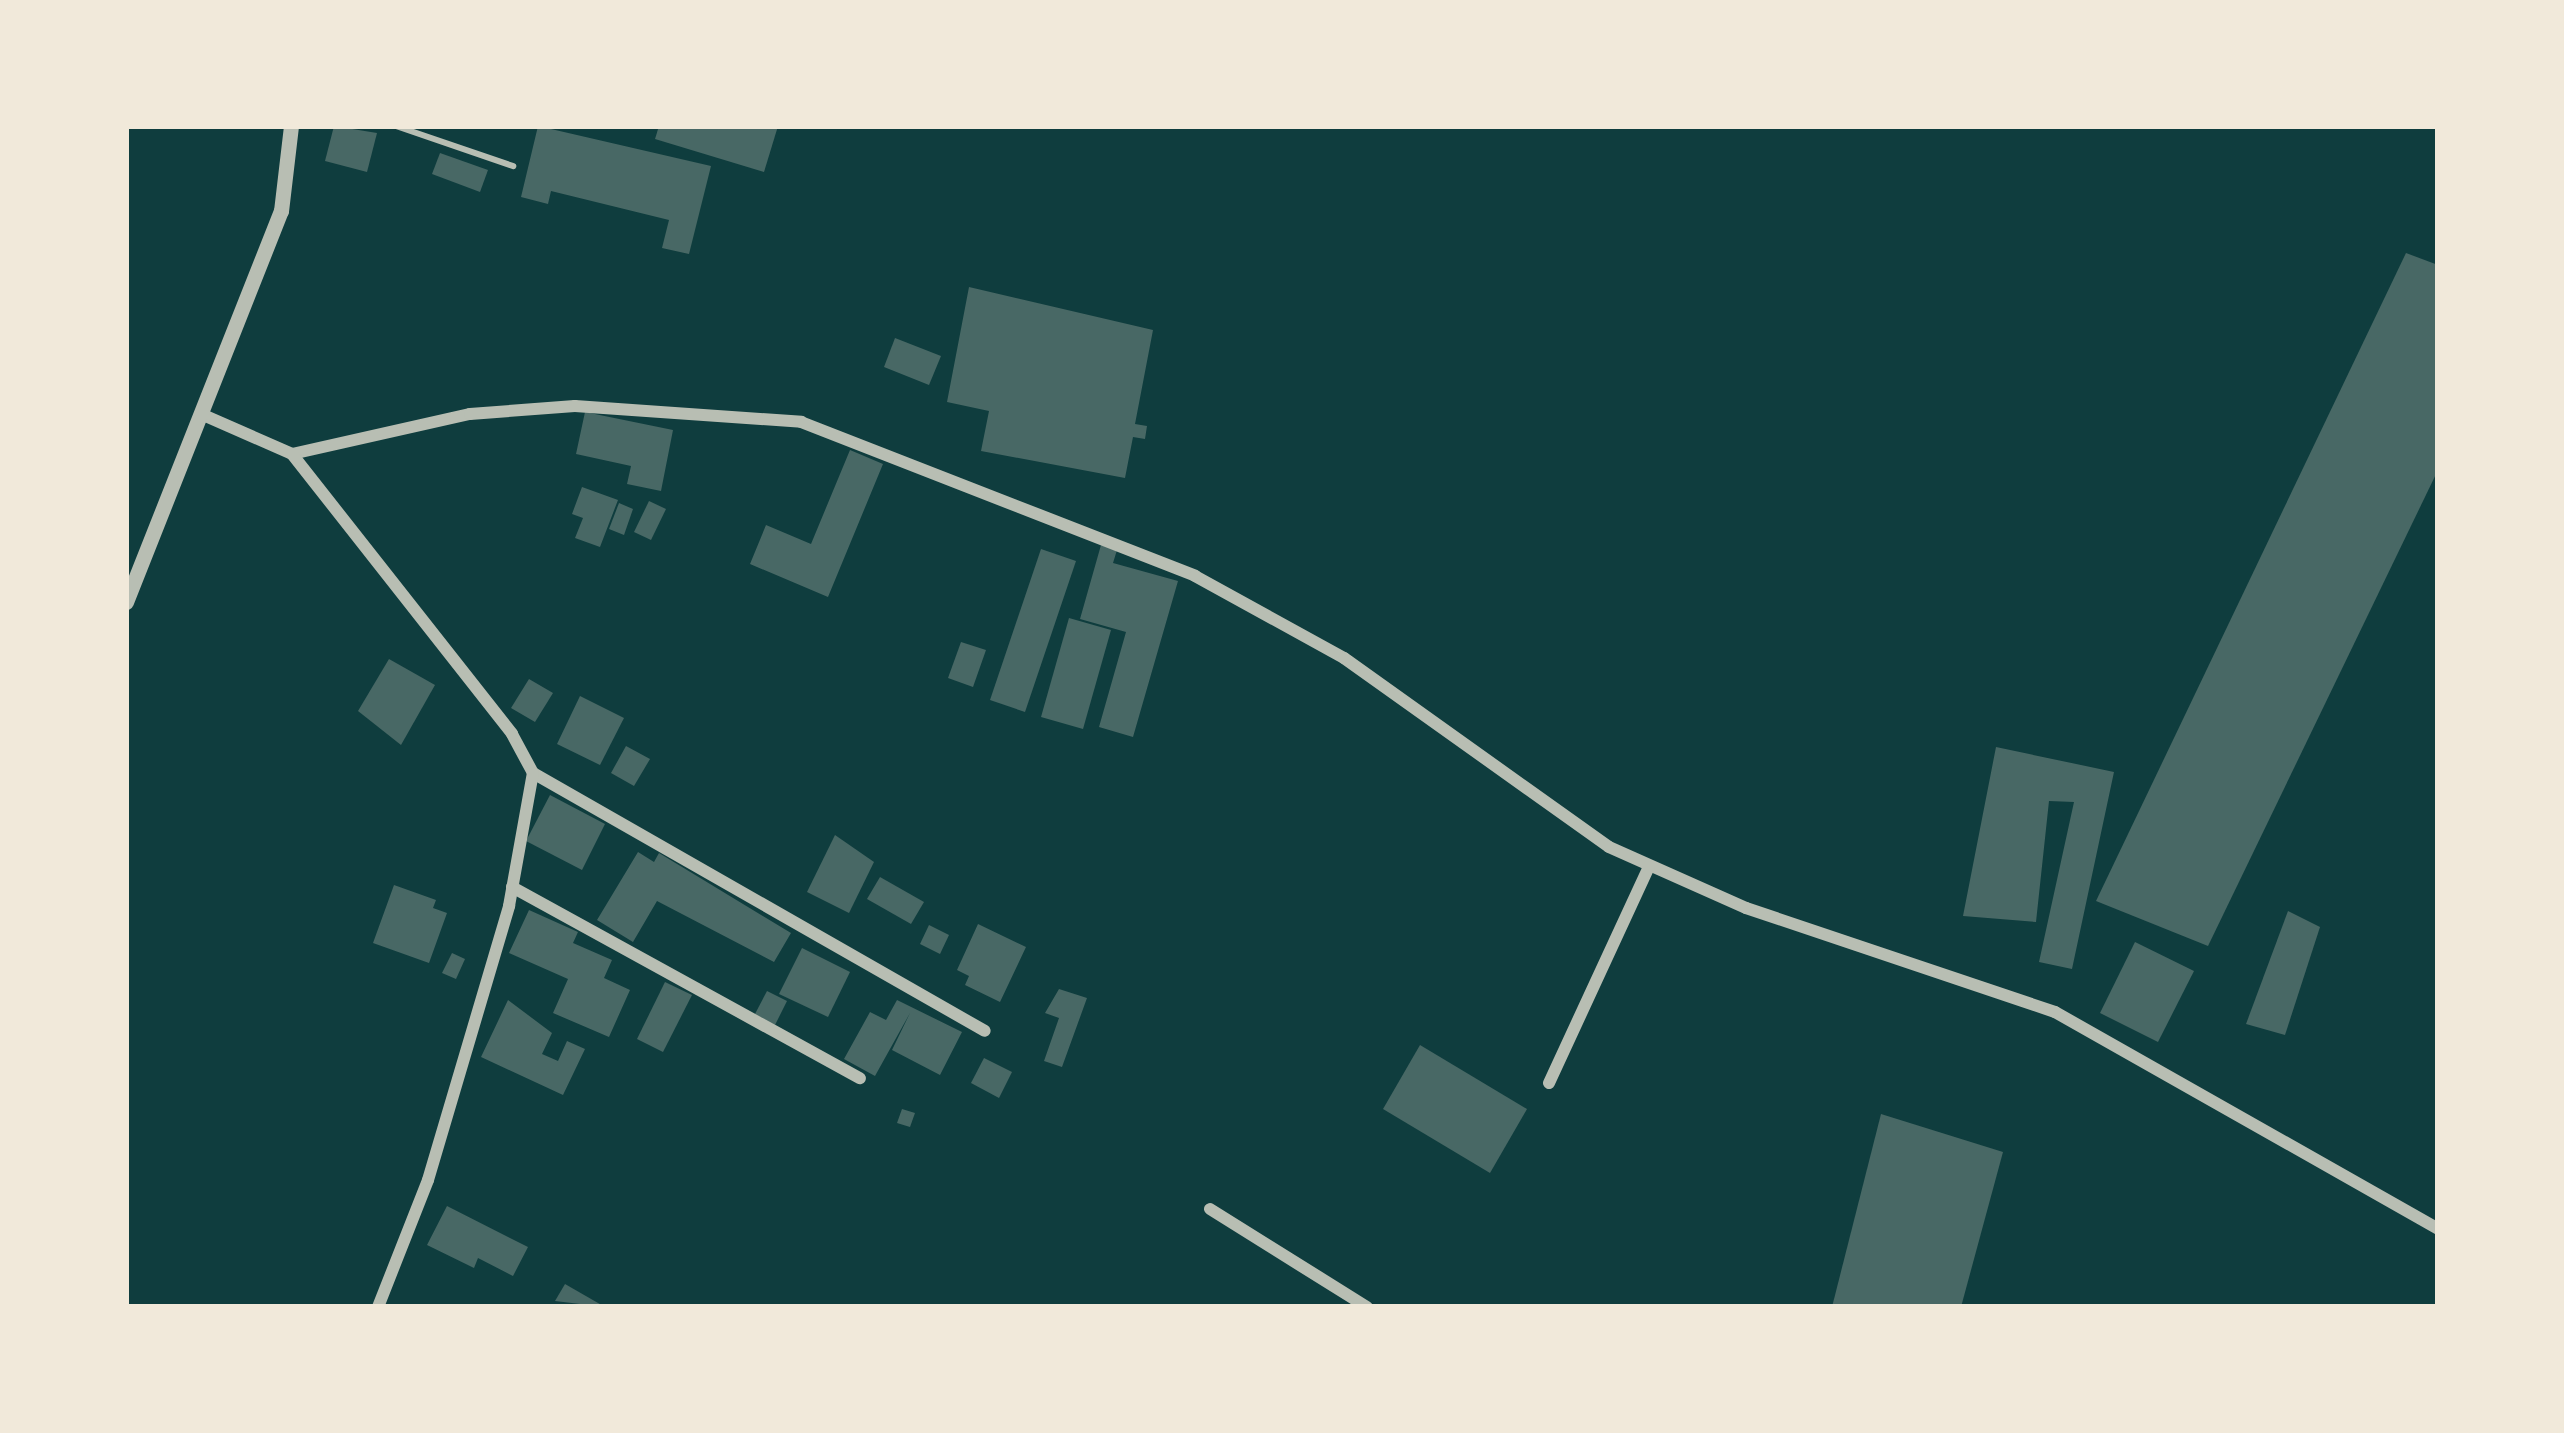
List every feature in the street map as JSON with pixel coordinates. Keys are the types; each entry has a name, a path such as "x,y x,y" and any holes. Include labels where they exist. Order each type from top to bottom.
{"street":[{"path":"126,602 281,212 291,126"},
{"path":"292,454 470,414 575,406 801,422 1195,576 1344,658 1649,867 2055,1012 2438,1229"},
{"path":"201,414 292,454 512,734 533,772 986,1030"},
{"path":"378,1307 428,1180 512,887 533,772"},
{"path":"1549,1083 1649,867"},
{"path":"512,887 860,1078"},
{"path":"1210,1209 1366,1307"}],"lane":[{"path":"395,126 513,166"}],"building":[{"path":"334,126 377,133 367,172 325,161"},
{"path":"538,126 711,166 689,254 662,248 669,220 551,191 548,204 521,197"},
{"path":"659,126 778,126 764,172 655,139"},
{"path":"440,153 488,170 480,192 432,174"},
{"path":"2406,253 2438,265 2438,470 2208,946 2096,901"},
{"path":"969,287 1153,330 1135,424 1147,426 1145,439 1133,437 1125,478 981,451 989,411 947,402"},
{"path":"895,338 941,356 929,385 884,367"},
{"path":"585,412 673,430 661,491 627,484 631,466 576,454"},
{"path":"850,450 883,464 828,597 750,564 766,525 811,544"},
{"path":"582,487 618,500 600,547 575,538 583,518 572,514"},
{"path":"649,501 666,509 651,540 634,532"},
{"path":"619,503 633,509 624,535 609,529"},
{"path":"1101,545 1117,550 1113,563 1178,581 1133,737 1099,727 1126,632 1080,619"},
{"path":"1041,549 1076,561 1025,712 990,700"},
{"path":"1069,618 1111,630 1083,729 1041,717"},
{"path":"961,642 986,650 973,687 948,678"},
{"path":"389,659 435,685 401,745 358,711"},
{"path":"529,679 553,693 535,722 511,708"},
{"path":"580,696 624,718 600,765 557,744"},
{"path":"626,746 650,759 634,786 611,773"},
{"path":"1996,747 2114,772 2072,969 2039,962 2074,802 2049,801 2036,922 1963,916"},
{"path":"550,795 605,824 582,870 526,841"},
{"path":"835,835 874,862 849,913 807,892"},
{"path":"638,852 654,862 659,853 791,933 774,962 657,901 633,942 597,920"},
{"path":"880,877 924,902 911,924 867,899"},
{"path":"394,885 436,900 433,908 447,913 429,963 373,943"},
{"path":"529,910 578,932 573,943 612,960 604,978 630,990 609,1037 553,1013 568,979 509,953"},
{"path":"2288,911 2320,927 2285,1035 2246,1024"},
{"path":"978,924 1026,947 1000,1002 965,985 969,976 957,970"},
{"path":"929,925 949,935 940,954 920,944"},
{"path":"2135,942 2194,971 2158,1042 2100,1013"},
{"path":"802,948 850,972 828,1017 779,994"},
{"path":"452,953 465,959 456,979 442,973"},
{"path":"665,982 692,995 663,1052 637,1039"},
{"path":"1059,989 1087,998 1062,1067 1044,1061 1059,1018 1045,1013"},
{"path":"767,991 787,1001 775,1025 755,1014"},
{"path":"508,1000 552,1033 542,1054 558,1061 567,1041 585,1049 563,1095 481,1057"},
{"path":"897,1000 962,1032 940,1075 892,1050 910,1013 875,1076 844,1059 870,1012 886,1020"},
{"path":"1420,1045 1527,1109 1490,1173 1383,1109"},
{"path":"984,1058 1012,1072 999,1098 971,1083"},
{"path":"902,1109 915,1113 910,1127 897,1123"},
{"path":"1881,1114 2003,1152 1961,1307 1832,1307"},
{"path":"447,1206 528,1247 513,1276 478,1258 474,1268 427,1245"},
{"path":"565,1284 605,1307 555,1301"}]}
